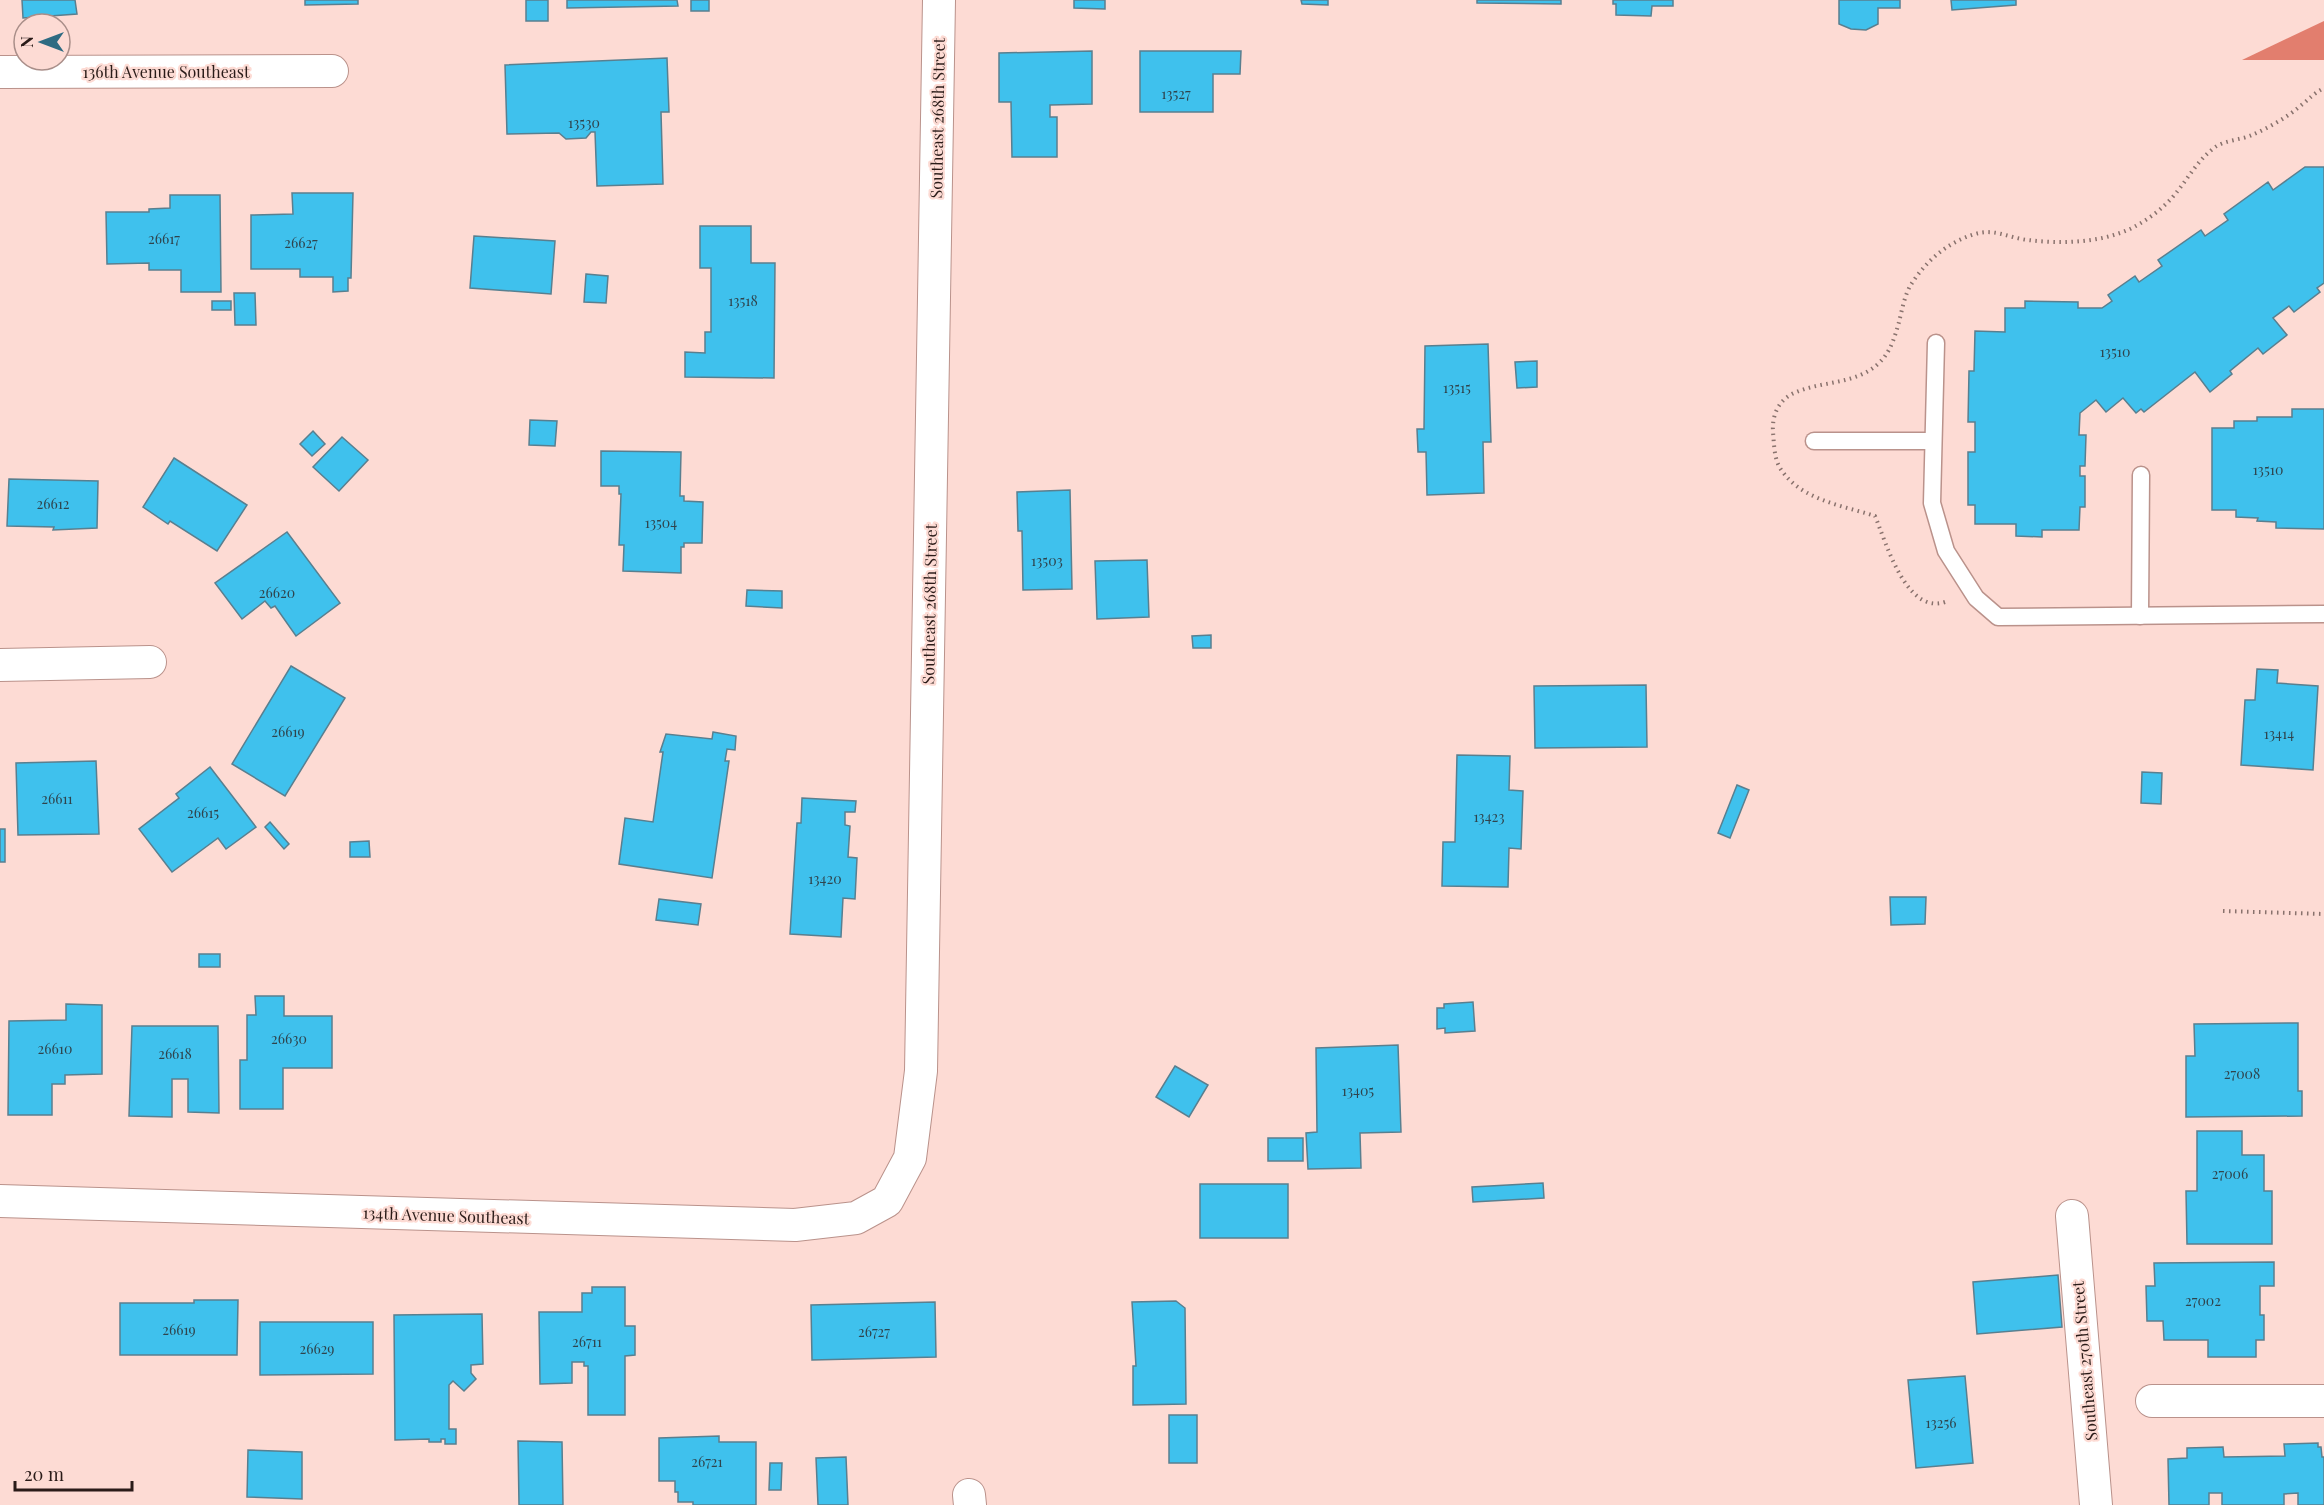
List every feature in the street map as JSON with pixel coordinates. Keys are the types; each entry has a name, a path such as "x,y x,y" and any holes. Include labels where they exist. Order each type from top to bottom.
{"street":[{"name":"Southeast 268th Street","path":"887,1201 910,1158 921,1071 939,0"},
{"name":"136th Avenue Southeast","path":"0,72 332,71"},
{"path":"0,665 150,662"},
{"name":"134th Avenue Southeast","path":"0,1201 795,1225 856,1218 887,1201"},
{"name":"Southeast 270th Street","path":"2072,1216 2096,1505"},
{"path":"2151,1401 2324,1401"}],"lane":[{"path":"1936,343 1932,503 1946,551 1976,598 1998,617 2324,614"},
{"path":"1814,441 1934,441"},
{"path":"2140,475 2140,616"}],"path":[{"path":"1968,587 1942,603 1930,604 1919,598 1902,579 1875,516 1816,498 1796,484 1779,467 1772,421 1776,410 1792,394 1860,376 1880,363 1893,342 1911,284 1934,256 1953,242 1988,232 2025,240 2060,242 2120,233 2151,217 2160,209 2177,192 2190,172 2216,146 2251,135 2299,107 2324,88"},
{"path":"2223,911 2324,914"}],"shaded area":[{"path":"2324,21 2324,60 2242,60"}],"building":[{"path":"22,0 75,0 77,14 72,14 72,12 23,12"},
{"path":"305,0 358,0 358,4 305,5"},
{"path":"526,0 548,0 548,21 526,21"},
{"path":"567,0 677,0 678,6 567,8"},
{"path":"691,0 709,0 709,11 691,11"},
{"path":"1074,0 1105,0 1105,9 1074,8"},
{"path":"1301,0 1328,0 1328,5 1302,4"},
{"path":"1477,0 1561,0 1561,4 1477,3"},
{"path":"1613,0 1673,0 1673,6 1652,6 1651,16 1616,15 1616,4 1613,4"},
{"path":"1839,0 1900,0 1900,8 1878,8 1878,24 1866,30 1851,29 1839,24"},
{"path":"1951,0 2016,0 2016,5 1952,10"},
{"path":"1092,51 1092,104 1050,105 1050,117 1057,117 1057,157 1012,157 1011,102 999,102 999,53"},
{"path":"1140,51 1241,51 1240,74 1213,74 1213,112 1140,112"},
{"path":"667,58 669,112 661,112 663,184 597,186 595,132 591,132 586,138 566,139 559,133 507,134 505,65"},
{"path":"2305,167 2324,167 2324,283 2317,288 2320,292 2294,312 2289,306 2273,318 2287,335 2263,354 2258,348 2230,371 2232,374 2210,392 2195,372 2144,412 2141,409 2136,413 2123,398 2106,412 2096,400 2080,413 2079,435 2086,435 2085,466 2080,466 2080,476 2085,476 2085,507 2080,507 2079,530 2042,530 2042,537 2016,536 2016,524 1975,524 1975,505 1968,505 1968,452 1975,452 1975,422 1968,422 1969,371 1974,371 1975,331 2005,332 2005,308 2025,308 2025,301 2078,302 2078,308 2102,308 2112,301 2108,295 2135,276 2139,282 2162,266 2158,260 2201,230 2205,236 2228,220 2224,214 2268,182 2273,190"},
{"path":"292,193 353,193 351,278 348,278 348,291 333,292 333,277 300,277 300,269 251,269 251,215 293,214"},
{"path":"170,195 220,195 221,292 181,292 181,270 149,270 149,263 107,264 106,212 149,212 149,209 170,208"},
{"path":"700,226 751,226 751,263 775,263 774,378 685,377 685,352 705,353 705,332 711,332 711,268 700,268"},
{"path":"474,236 555,241 551,294 470,288"},
{"path":"586,274 608,276 606,303 584,302"},
{"path":"234,293 255,293 256,325 235,325"},
{"path":"212,301 231,301 231,310 212,310"},
{"path":"1488,344 1491,442 1483,442 1484,493 1427,495 1426,452 1418,452 1417,429 1424,429 1425,346"},
{"path":"1537,361 1537,387 1517,388 1515,362"},
{"path":"2292,409 2324,409 2324,529 2276,528 2276,522 2236,517 2236,510 2212,510 2212,428 2234,428 2234,421 2257,421 2257,417 2292,417"},
{"path":"530,420 557,421 555,446 529,445"},
{"path":"313,431 325,444 312,456 300,444"},
{"path":"342,437 368,460 339,491 313,467"},
{"path":"601,451 681,452 680,496 684,496 684,501 703,502 702,543 684,543 684,547 681,547 681,573 623,571 624,545 619,545 621,494 619,494 619,486 601,486"},
{"path":"174,458 247,505 217,551 170,521 168,524 143,507"},
{"path":"9,479 98,481 97,528 53,530 54,527 7,526"},
{"path":"1070,490 1072,589 1023,590 1022,531 1018,531 1017,492"},
{"path":"287,532 340,603 296,636 275,606 271,608 265,601 242,619 215,583"},
{"path":"1147,560 1149,617 1097,619 1095,561"},
{"path":"747,590 782,591 782,608 746,606"},
{"path":"1211,635 1211,648 1193,648 1192,636"},
{"path":"291,666 345,698 285,796 232,764"},
{"path":"2257,669 2278,670 2277,683 2318,686 2313,770 2241,765 2245,700 2255,700"},
{"path":"1646,685 1647,747 1535,748 1534,686"},
{"path":"713,732 736,736 735,750 727,749 725,761 729,761 712,878 619,864 625,818 653,822 663,752 660,752 666,734 712,739"},
{"path":"1457,755 1510,756 1509,790 1523,791 1521,849 1509,848 1508,887 1442,886 1443,842 1455,842"},
{"path":"96,761 99,834 18,835 16,763"},
{"path":"210,767 256,827 226,849 218,838 172,872 139,829 179,798 176,794"},
{"path":"2142,772 2162,773 2161,804 2141,803"},
{"path":"1737,785 1749,790 1730,838 1718,833"},
{"path":"802,798 856,801 855,812 845,812 845,825 850,826 848,857 857,858 855,899 843,898 841,937 790,934 797,823 801,823"},
{"path":"270,822 289,844 284,849 265,827"},
{"path":"0,829 5,829 5,862 0,862"},
{"path":"369,841 370,857 350,857 350,842"},
{"path":"1890,897 1926,897 1925,924 1891,925"},
{"path":"659,899 701,904 698,925 656,920"},
{"path":"199,954 220,954 220,967 199,967"},
{"path":"255,996 284,996 284,1016 332,1016 332,1068 283,1068 283,1109 240,1109 240,1060 247,1060 247,1015 256,1015"},
{"path":"1473,1002 1475,1031 1445,1033 1445,1028 1437,1029 1437,1008 1444,1008 1444,1004"},
{"path":"66,1004 102,1005 102,1074 65,1075 65,1084 52,1084 52,1115 8,1115 9,1021 66,1020"},
{"path":"2298,1023 2298,1091 2302,1091 2302,1116 2186,1117 2186,1056 2195,1056 2194,1024"},
{"path":"132,1026 218,1026 219,1113 188,1112 188,1079 172,1079 172,1117 129,1116"},
{"path":"1398,1045 1401,1132 1360,1133 1361,1168 1308,1169 1306,1133 1317,1132 1316,1048"},
{"path":"1175,1066 1208,1085 1189,1117 1156,1097"},
{"path":"2197,1131 2242,1131 2242,1155 2264,1155 2264,1191 2272,1191 2272,1244 2187,1244 2186,1191 2197,1191"},
{"path":"1268,1138 1303,1138 1303,1161 1268,1161"},
{"path":"1543,1183 1544,1198 1473,1202 1472,1187"},
{"path":"1200,1184 1288,1184 1288,1238 1200,1238"},
{"path":"2274,1262 2274,1286 2260,1286 2260,1315 2264,1315 2264,1340 2256,1340 2256,1357 2208,1357 2208,1340 2164,1340 2163,1321 2147,1321 2146,1286 2155,1286 2154,1263"},
{"path":"2058,1275 2062,1327 1977,1334 1973,1282"},
{"path":"592,1287 625,1287 625,1326 635,1326 635,1355 625,1356 625,1415 588,1415 588,1366 584,1366 584,1362 572,1362 572,1383 540,1384 539,1312 582,1312 582,1293 592,1293"},
{"path":"194,1300 238,1300 237,1355 120,1355 120,1303 194,1303"},
{"path":"1176,1301 1185,1308 1186,1404 1133,1405 1133,1366 1136,1366 1132,1302"},
{"path":"935,1302 936,1357 812,1360 811,1305"},
{"path":"482,1314 483,1364 471,1365 471,1373 476,1379 464,1391 453,1381 449,1385 449,1429 456,1429 456,1444 445,1444 445,1439 441,1439 441,1442 429,1442 429,1439 395,1440 394,1315"},
{"path":"260,1322 373,1322 373,1374 260,1375"},
{"path":"1965,1376 1973,1463 1916,1468 1908,1380"},
{"path":"1169,1415 1197,1415 1197,1463 1169,1463"},
{"path":"719,1436 719,1442 756,1442 756,1505 693,1505 693,1502 678,1502 675,1481 659,1481 659,1438"},
{"path":"518,1441 562,1442 563,1505 519,1505"},
{"path":"2318,1443 2322,1457 2324,1457 2324,1505 2298,1505 2298,1493 2284,1494 2284,1505 2222,1505 2222,1493 2209,1493 2209,1505 2169,1505 2168,1459 2187,1458 2187,1448 2223,1447 2224,1457 2285,1456 2284,1444"},
{"path":"248,1450 302,1452 302,1499 247,1497"},
{"path":"846,1457 848,1505 818,1505 816,1458"},
{"path":"770,1463 782,1463 781,1490 769,1490"}]}
